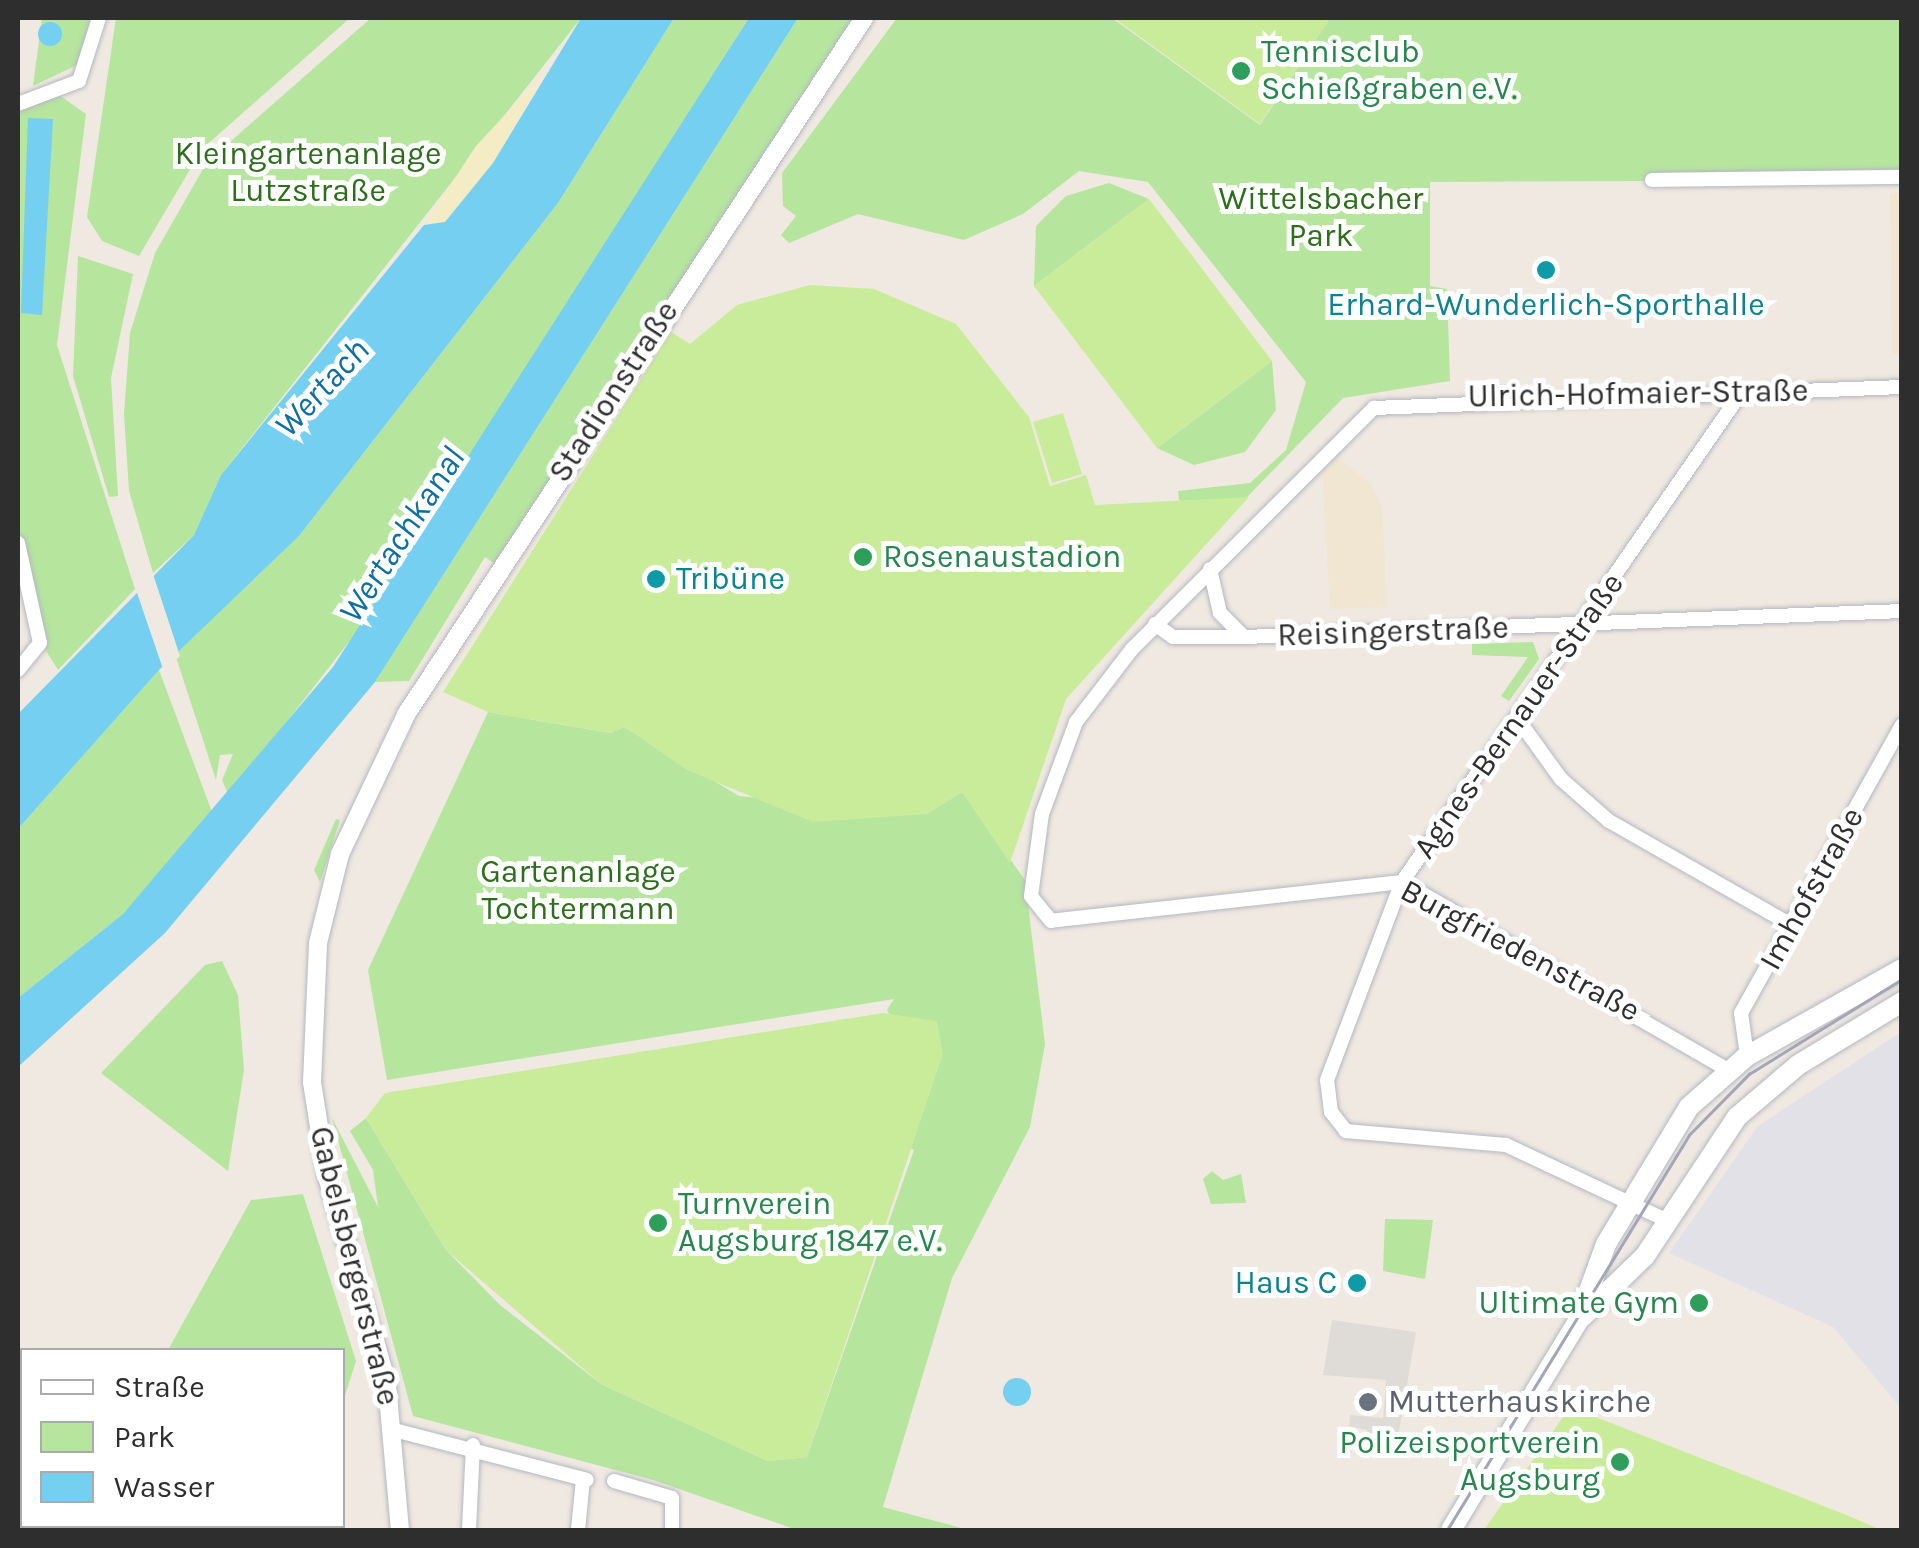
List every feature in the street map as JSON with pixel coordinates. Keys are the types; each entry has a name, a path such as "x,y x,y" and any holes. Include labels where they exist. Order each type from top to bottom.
{"main road":[{"path":"1451,1530 1578,1321 1630,1200 1660,1146 1728,1070 1747,1056 1902,969"},
{"path":"1578,1321 1645,1256 1697,1165 1758,1097 1902,1002"}],"street":[{"path":"18,104 79,81 99,18"},
{"name":"Stadionstraße","path":"375,772 721,225 864,18"},
{"path":"1652,180 1902,176"},
{"name":"Ulrich-Hofmaier-Straße","path":"1210,569 1374,408 1902,387"},
{"name":"Agnes-Bernauer-Straße","path":"1630,1200 1506,1145 1346,1131 1328,1097 1332,1057 1402,882 1741,393"},
{"path":"18,543 40,643 18,670"},
{"path":"1155,624 1210,569"},
{"name":"Reisingerstraße","path":"1210,569 1220,613 1244,637"},
{"name":"Reisingerstraße","path":"1155,624 1173,637 1244,637 1583,621 1902,612"},
{"name":"Burgfriedenstraße","path":"1155,624 1085,708 1054,774 1032,896 1036,912 1060,922 1402,882 1728,1070"},
{"path":"1517,718 1561,778 1609,821 1793,926"},
{"name":"Imhofstraße","path":"1747,1056 1741,1013 1902,725"},
{"name":"Gabelsbergerstraße","path":"375,772 324,914 312,1063 328,1177 394,1430 400,1530"},
{"path":"1630,1200 1666,1220"},
{"path":"394,1430 473,1445 585,1480 578,1530"},
{"path":"468,1530 473,1445"},
{"path":"614,1480 672,1498 672,1530"}],"shaded area":[{"path":"1890,193 1901,193 1901,354 1892,354"},
{"path":"1337,458 1370,482 1382,507 1387,607 1330,609 1322,472"},
{"path":"1901,1032 1901,1408 1833,1327 1669,1253 1758,1126"},
{"path":"1332,1320 1416,1332 1396,1449 1364,1444 1367,1430 1349,1426 1350,1415 1383,1418 1386,1380 1323,1375"}],"green space":[{"path":"42,18 91,18 77,65 33,86"},
{"name":"Kleingartenanlage Lutzstraße","path":"116,18 350,18 202,149 139,256 102,241 87,217"},
{"name":"Kleingartenanlage Lutzstraße","path":"371,18 581,18 221,475 194,535 153,573 129,491 124,414 130,333 155,253 207,162"},
{"path":"674,18 749,18 372,612 229,796 222,780 233,754 220,755 216,780 175,654 299,536 558,203"},
{"path":"798,18 864,18 501,568 485,557 409,681 375,682"},
{"name":"Wittelsbacher Park","path":"897,18 1112,18 1260,125 1330,18 1901,18 1901,180 1430,182 1430,286 1447,289 1450,381 1343,398 1221,524 1179,500 1178,491 1250,483 1286,450 1306,382 1148,182 1079,171 1023,214 964,240 858,214 789,243 781,235 796,216 783,206 782,173"},
{"name":"Tennisclub Schießgraben e.V.","path":"1114,18 1330,18 1260,124"},
{"path":"59,95 86,114 57,345 135,589 58,670 41,643 18,542 18,104"},
{"path":"1109,183 1149,199 1034,286 1036,226 1066,196"},
{"path":"1149,199 1272,361 1157,448 1034,286"},
{"path":"78,256 133,274 111,378 118,496 109,497 73,376"},
{"name":"Rosenaustadion","path":"810,285 874,289 956,324 1029,417 1050,486 1086,475 1095,505 1249,497 1066,699 1010,863 962,792 926,814 813,822 687,770 625,727 611,733 488,712 443,692 671,332 690,344 737,305"},
{"path":"1272,361 1276,410 1245,452 1194,465 1157,448"},
{"path":"1063,413 1082,474 1052,483 1033,422"},
{"path":"1533,642 1539,659 1509,701 1501,696 1528,657 1472,655 1472,644"},
{"path":"159,670 212,812 123,914 18,998 18,829"},
{"name":"Gartenanlage Tochtermann","path":"488,712 611,733 624,727 739,796 926,814 962,792 1025,880 1045,1044 1030,1127 952,1278 883,1507 969,1530 797,1530 653,1480 413,1416 332,1118 378,1207 373,1170 350,1131 366,1118 446,1250 500,1305 601,1384 768,1461 807,1457 914,1150 900,1142 899,1032 887,1010 894,999 387,1080 368,970"},
{"path":"336,819 340,820 320,882 314,870"},
{"path":"222,961 238,995 244,1070 228,1171 101,1073 205,965"},
{"name":"Turnverein Augsburg 1847 e.V.","path":"883,1013 937,1021 943,1054 807,1457 768,1461 601,1384 446,1250 366,1118 385,1093"},
{"path":"1212,1171 1223,1180 1241,1174 1246,1203 1211,1204 1203,1179"},
{"path":"303,1194 356,1361 345,1396 345,1348 169,1348 251,1200"},
{"path":"1385,1219 1433,1220 1425,1279 1383,1271"},
{"name":"Polizeisportverein Augsburg","path":"1570,1407 1849,1516 1881,1530 1484,1530"},
{"path":"20,1505 20,1528 168,1530 18,1530"}],"sand":[{"path":"547,69 493,163 445,222 424,225 476,146"}],"water":[{"name":"Wertach","path":"581,18 674,18 558,203 299,536 159,670 18,829 18,714 194,535 221,475 424,225 445,222 493,163"},
{"path":"749,18 798,18 375,682 165,933 18,1067 18,998 123,914 333,667"},
{"path":"50,22 59,25 59,43 50,46 41,43 38,34 41,25"},
{"path":"28,118 53,119 42,315 21,313"},
{"path":"1017,1378 1027,1382 1031,1392 1027,1402 1017,1406 1007,1402 1003,1392 1007,1382"}],"pier":[{"path":"151,568 180,656 164,672 134,584"}],"tram line":[{"path":"1447,1530 1689,1135 1749,1074 1902,979"}],"place":[{"name":"Tennisclub Schießgraben e.V.","path":"1241,71"},
{"name":"Erhard-Wunderlich-Sporthalle","path":"1546,270"},
{"name":"Rosenaustadion","path":"863,557"},
{"name":"Tribüne","path":"656,579"},
{"name":"Turnverein Augsburg 1847 e.V.","path":"658,1223"},
{"name":"Haus C","path":"1357,1283"},
{"name":"Ultimate Gym","path":"1699,1303"},
{"name":"Mutterhauskirche","path":"1368,1402"},
{"name":"Polizeisportverein Augsburg","path":"1620,1462"}],"water label":[{"name":"Wertachkanal","path":"402,535"}]}
